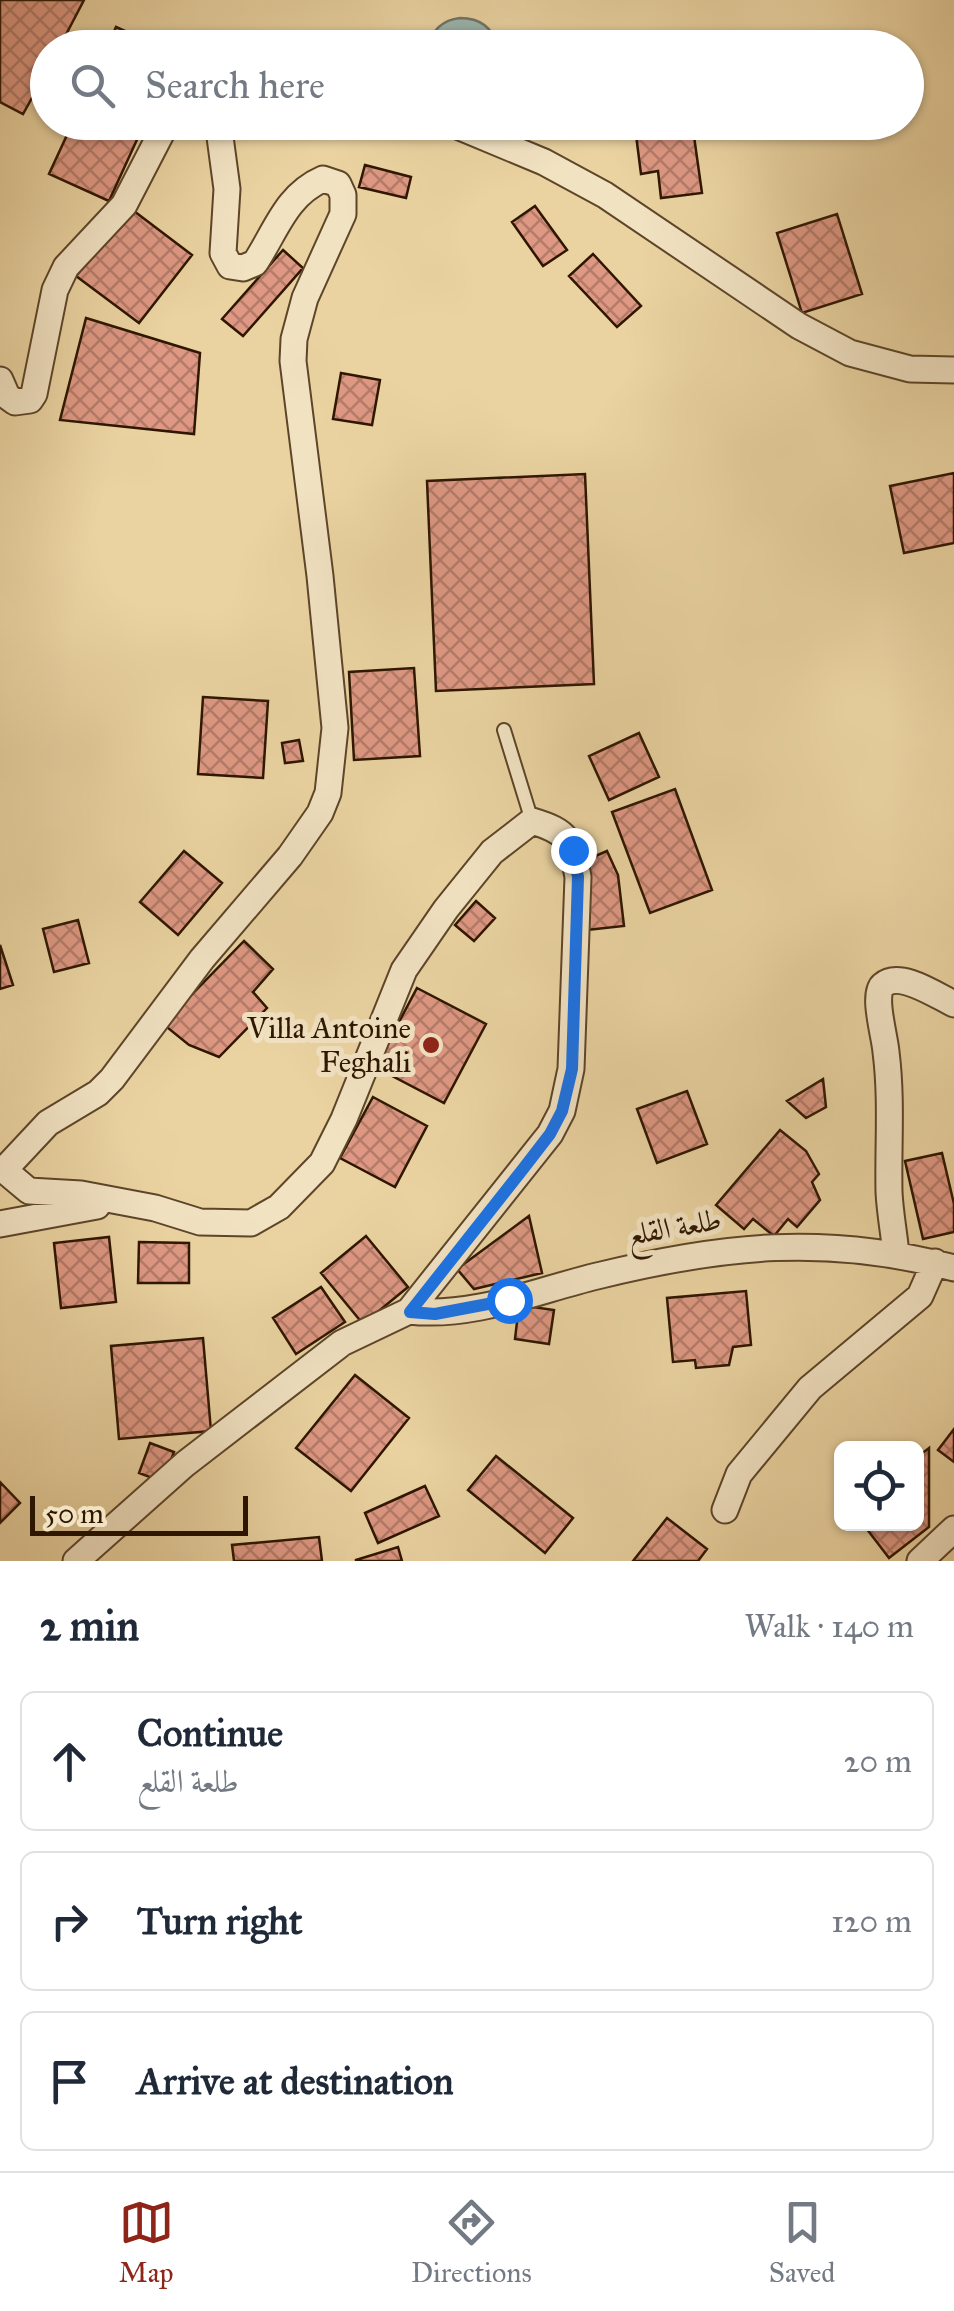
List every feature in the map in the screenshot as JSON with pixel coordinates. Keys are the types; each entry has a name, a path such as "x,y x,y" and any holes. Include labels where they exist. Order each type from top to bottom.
{"street":[{"path":"0,380 7,396 15,402 30,400 34,394 55,290 66,267 124,205 158,140"},
{"path":"76,1561 186,1464 342,1343 410,1312 532,1158 562,1111 572,1069 578,877 573,850 565,835 532,821 492,852 404,970 344,1119 322,1162 279,1207 251,1223 200,1222 154,1208 80,1194 29,1191 2,1172 48,1124 112,1079 202,959 290,856 320,813 328,793 335,728 293,361 294,339 305,298 343,214 343,195 338,184 323,180 303,188 280,218 255,263 243,268 230,266 223,253 227,189 220,140"},
{"path":"491,140 544,162 605,196 799,326 850,354 910,368 954,370"},
{"path":"896,1254 890,1195 890,1085 878,990 885,982 898,980 954,1004"},
{"path":"0,1224 116,1203"},
{"name":"طلعة القلع","path":"410,1312 435,1314 476,1309 690,1254 764,1246 896,1254 944,1265"},
{"path":"725,1510 739,1474 810,1388 920,1296 944,1265"},
{"path":"920,1561 954,1529"}],"lane":[{"path":"504,730 532,821"}],"water":[{"path":"474,20 489,30 437,30 448,21"}],"building":[{"path":"0,0 84,0 68,30 30,30 30,101 23,114 0,102"},
{"path":"65,140 137,140 109,201 49,174"},
{"path":"637,140 695,140 702,193 661,198 658,171 641,174"},
{"path":"365,165 411,177 406,198 359,187"},
{"path":"535,206 567,250 543,266 512,222"},
{"path":"130,208 192,255 139,323 76,276"},
{"path":"837,214 862,294 802,313 777,233"},
{"path":"283,250 303,268 243,336 222,319"},
{"path":"593,254 641,306 617,327 569,276"},
{"path":"86,318 200,353 194,434 60,420"},
{"path":"341,373 380,380 372,425 333,419"},
{"path":"954,473 954,543 904,553 890,486"},
{"path":"585,474 594,684 436,691 427,481"},
{"path":"414,668 420,756 354,760 349,672"},
{"path":"203,697 268,701 263,778 198,774"},
{"path":"639,733 659,777 609,800 589,756"},
{"path":"299,740 303,761 285,763 282,743"},
{"path":"675,789 712,890 650,913 612,812"},
{"path":"184,851 222,883 178,935 140,902"},
{"path":"607,851 618,875 624,926 577,931 586,860"},
{"path":"476,901 495,918 474,941 455,925"},
{"path":"78,920 89,963 54,972 43,929"},
{"path":"244,941 273,969 253,992 267,1008 219,1057 189,1045 163,1024"},
{"path":"0,945 13,985 0,989"},
{"name":"Villa Antoine Feghali","path":"417,988 486,1024 444,1103 375,1067"},
{"path":"823,1079 826,1107 806,1118 787,1101"},
{"path":"687,1091 707,1144 657,1163 637,1109"},
{"path":"373,1097 427,1126 395,1187 340,1158"},
{"path":"780,1130 806,1151 819,1174 812,1182 820,1200 797,1227 788,1219 774,1236 753,1219 744,1229 716,1205"},
{"path":"942,1153 954,1204 954,1232 923,1239 905,1161"},
{"path":"529,1216 542,1273 474,1289 457,1269"},
{"path":"366,1236 408,1287 363,1324 321,1273"},
{"path":"109,1237 116,1302 61,1308 54,1243"},
{"path":"139,1242 189,1243 189,1283 138,1283"},
{"path":"321,1287 345,1322 296,1354 273,1318"},
{"path":"746,1291 751,1345 733,1347 729,1365 696,1368 695,1360 673,1362 667,1298"},
{"path":"519,1305 554,1310 549,1344 515,1339"},
{"path":"203,1338 211,1431 119,1439 111,1346"},
{"path":"355,1375 409,1418 351,1491 296,1448"},
{"path":"954,1429 954,1462 938,1450"},
{"path":"150,1443 174,1452 163,1482 139,1473"},
{"path":"929,1448 929,1527 924,1531 924,1452"},
{"path":"496,1456 573,1518 545,1553 468,1490"},
{"path":"0,1482 20,1503 0,1523"},
{"path":"425,1486 439,1516 378,1543 365,1513"},
{"path":"667,1518 707,1549 698,1561 633,1561"},
{"path":"868,1531 924,1531 889,1558"},
{"path":"319,1537 322,1561 234,1561 232,1545"},
{"path":"398,1547 402,1561 356,1561 356,1560"}],"place":[{"name":"Villa Antoine Feghali","path":"431,1045"}],"route":[{"path":"509,1300 435,1314 410,1312 550,1134 562,1111 572,1069 578,877 573,850"}]}
